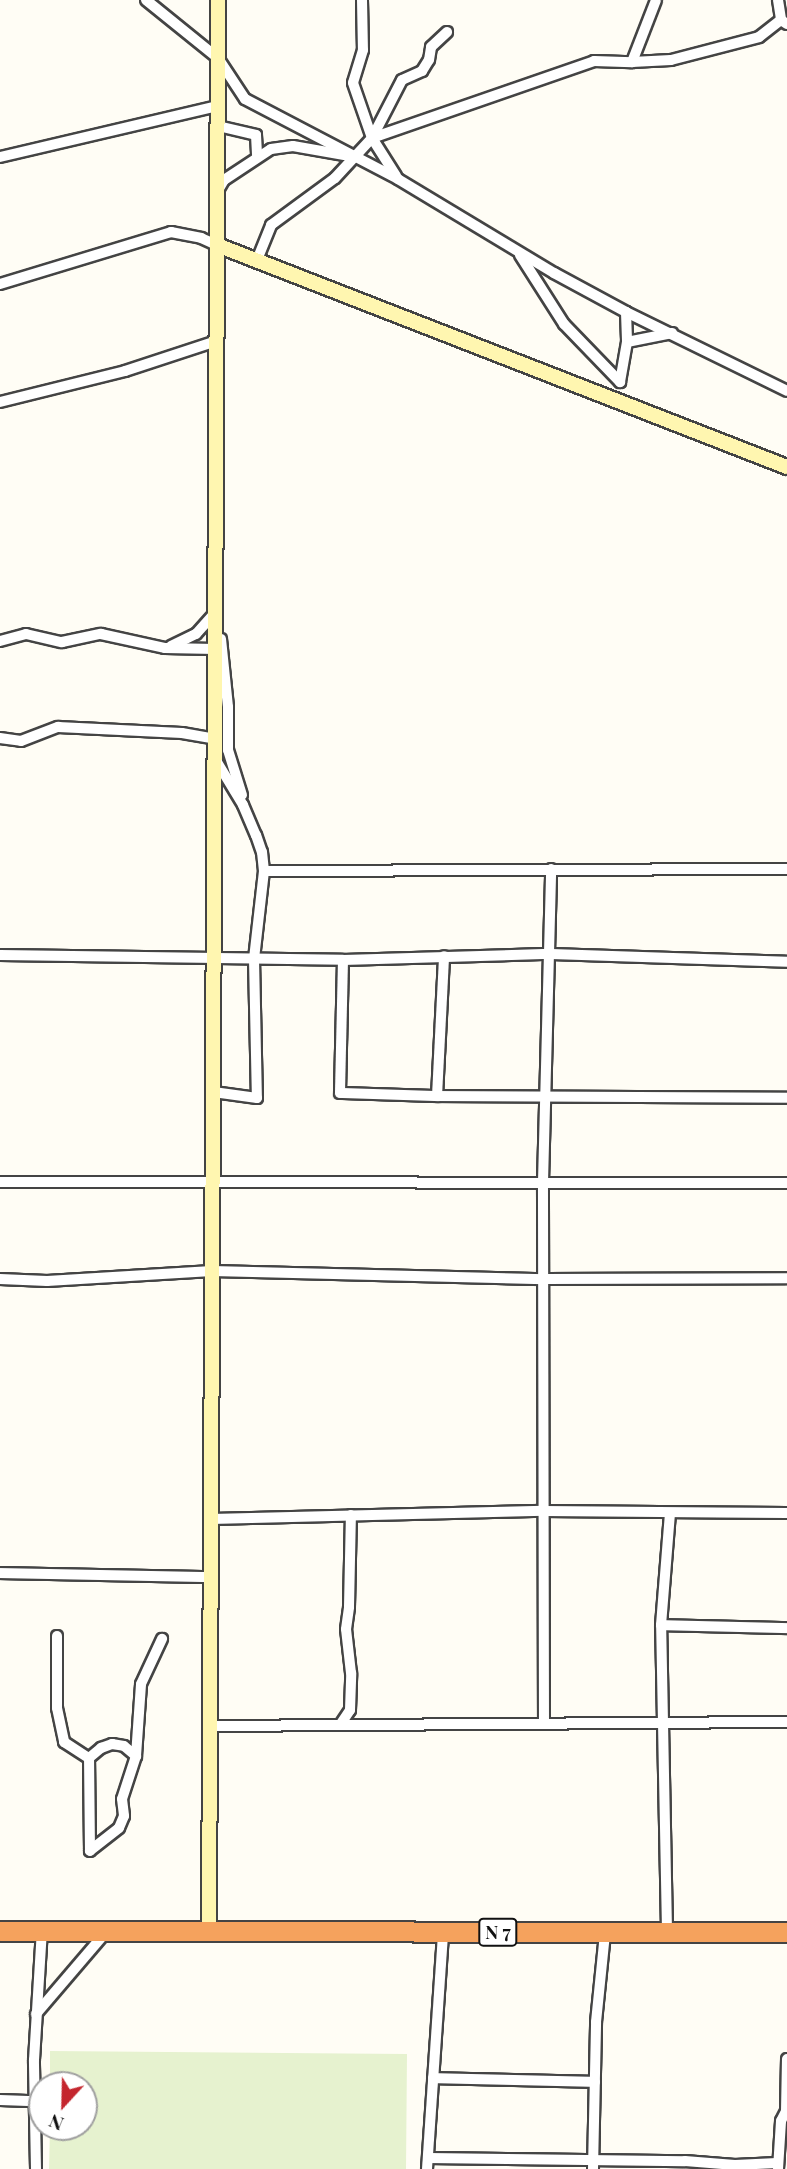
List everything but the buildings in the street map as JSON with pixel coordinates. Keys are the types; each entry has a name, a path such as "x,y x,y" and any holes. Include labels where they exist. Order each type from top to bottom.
{"highway":[{"name":"N 7","path":"0,1931 787,1932"}],"street":[{"path":"146,0 218,58 245,99 398,179 626,312 787,391"},
{"path":"209,1932 218,0"},
{"path":"362,0 363,50 353,83 372,138 398,179"},
{"path":"632,62 656,0"},
{"path":"372,138 594,61 671,60 759,37 784,22 778,0"},
{"path":"257,260 271,225 335,178 372,138 382,113 402,80 422,71 429,60 431,47 447,32"},
{"path":"0,158 218,106"},
{"path":"218,126 256,135 257,156"},
{"path":"217,192 225,180 271,149 293,146 354,157"},
{"path":"0,284 171,232 201,238 787,467"},
{"path":"518,251 564,324 620,382"},
{"path":"621,402 620,382 627,342 626,312"},
{"path":"627,342 672,333"},
{"path":"0,402 125,371 217,341"},
{"path":"165,649 196,634 215,607"},
{"path":"215,607 227,685 227,740 240,781 243,805"},
{"path":"0,641 26,634 72,641 101,634 124,641 153,643 165,649 215,649"},
{"path":"2,741 35,738 48,728 58,727 182,733 215,739"},
{"path":"213,1092 257,1098 254,959 264,871 262,852 243,805 218,762 215,739"},
{"path":"544,1722 545,1279 542,1182 551,954 551,869"},
{"path":"264,871 787,869"},
{"path":"0,955 343,960 551,954 787,962"},
{"path":"437,1096 444,956"},
{"path":"343,960 340,1093 545,1098 787,1098"},
{"path":"0,1182 787,1183"},
{"path":"0,1279 47,1281 212,1271 545,1279 787,1278"},
{"path":"211,1519 544,1511 787,1513"},
{"path":"667,1931 661,1625 670,1513"},
{"path":"340,1725 350,1710 351,1674 346,1629 351,1515"},
{"path":"0,1573 211,1577"},
{"path":"661,1625 787,1628"},
{"path":"57,1636 57,1708 64,1742 89,1758"},
{"path":"89,1758 90,1851 119,1828 124,1816 122,1799 136,1756 141,1684 162,1639"},
{"path":"210,1726 787,1722"},
{"path":"89,1758 101,1748 112,1744 124,1746 136,1756"},
{"path":"35,2071 42,1931"},
{"path":"36,2014 107,1931"},
{"path":"443,1932 427,2163 777,2166 781,2121 786,2111 787,2059"},
{"path":"593,2164 596,2022 605,1933"},
{"path":"433,2078 595,2082"},
{"path":"0,2100 28,2101"},
{"path":"36,2141 36,2169"}],"green space":[{"path":"50,2051 407,2054 406,2169 49,2169 50,2141 98,2141 98,2071 50,2071"}]}
